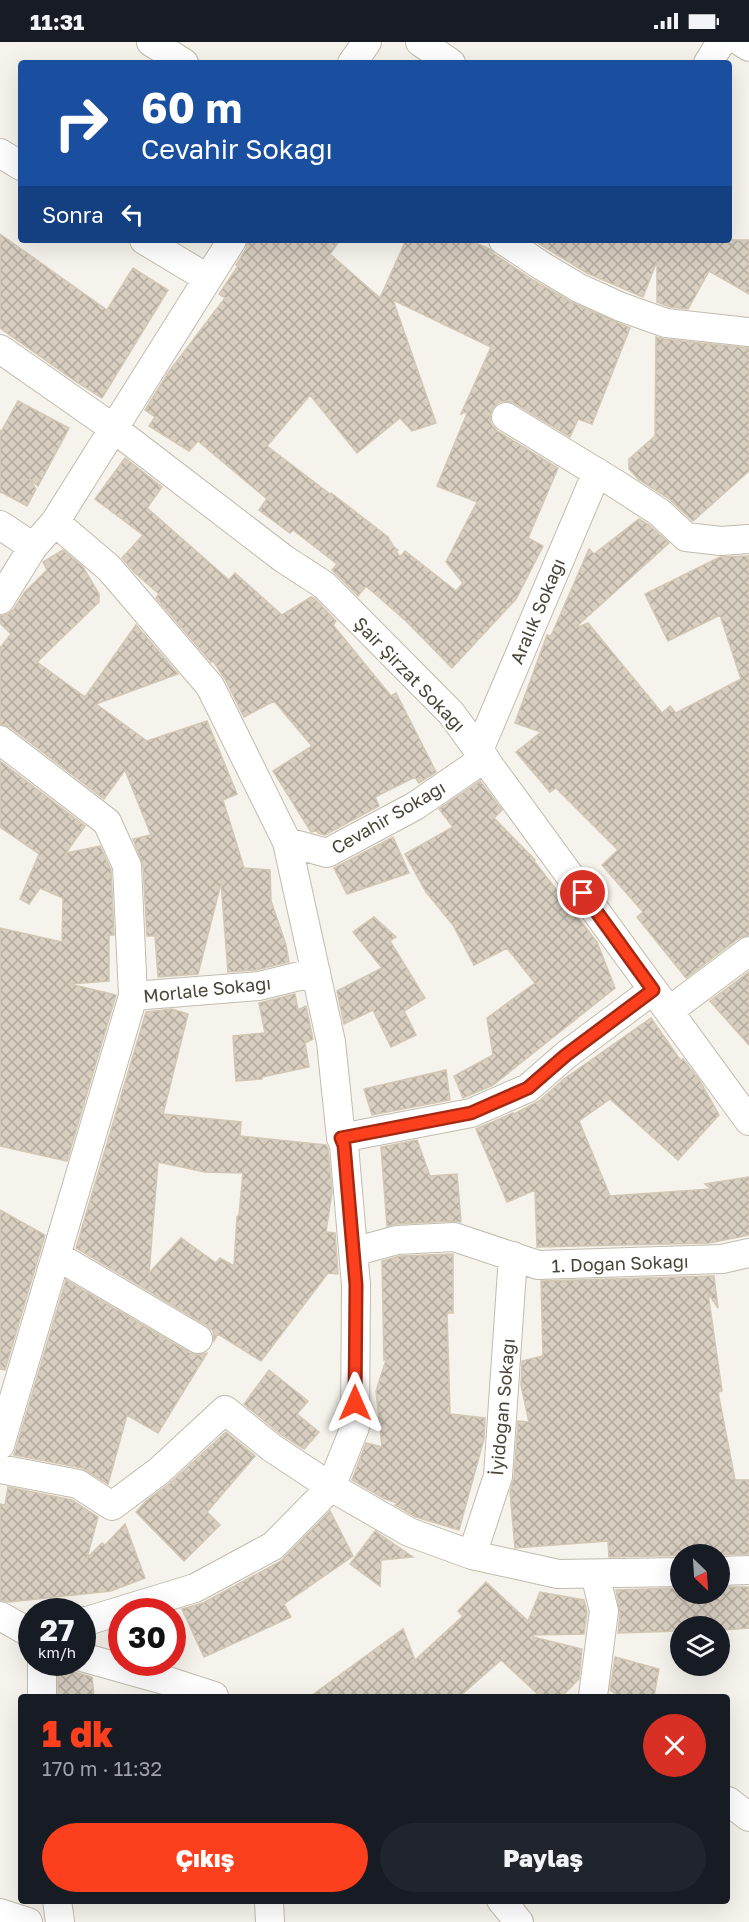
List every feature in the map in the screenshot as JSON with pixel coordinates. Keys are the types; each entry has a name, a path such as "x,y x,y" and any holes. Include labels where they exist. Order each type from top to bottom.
{"street":[{"path":"151,42 179,60"},
{"path":"354,60 367,42"},
{"path":"420,42 446,60"},
{"path":"713,60 742,44"},
{"path":"0,153 18,163"},
{"path":"149,243 207,278"},
{"path":"0,600 33,547 55,522 230,243"},
{"path":"508,243 579,288 621,307 666,323 749,332"},
{"name":"Şair Şirzat Sokağı","path":"0,349 112,428 284,559 324,585 451,713 749,1121"},
{"path":"506,417 659,512 686,537 722,541 749,539"},
{"name":"Aralık Sokağı","path":"482,754 597,472"},
{"path":"55,522 108,568 210,686 287,842 331,1042 341,1138 344,1145 356,1285 355,1427 331,1487 273,1546 195,1588 96,1618"},
{"path":"0,525 33,547"},
{"path":"0,740 107,822 127,866 133,996 0,1445"},
{"name":"Cevahir Sokağı","path":"287,842 327,854 415,806 482,754"},
{"path":"341,1138 471,1113 528,1088 566,1055 749,951"},
{"name":"Morlale Sokağı","path":"133,996 259,986 316,972"},
{"name":"1. Doğan Sokağı","path":"353,1252 397,1240 454,1237 538,1265 722,1259 749,1253"},
{"path":"57,1256 198,1339"},
{"name":"İyidoğan Sokağı","path":"472,1555 498,1476 513,1256"},
{"path":"0,1469 78,1484 112,1506 159,1470 225,1410 272,1448 331,1487 409,1532 472,1555 558,1574 670,1572"},
{"path":"730,1571 749,1570"},
{"path":"593,1694 604,1611 595,1574"},
{"path":"0,1616 18,1617"},
{"path":"0,1616 18,1626"},
{"path":"96,1661 208,1694"},
{"path":"42,1676 42,1694"},
{"path":"730,1803 749,1817"},
{"path":"58,1904 60,1922"},
{"path":"268,1904 270,1922"},
{"path":"504,1904 519,1922"},
{"path":"0,1913 28,1922"}],"building":[{"path":"0,234 107,310 133,268 168,290 102,398 0,328"},
{"path":"732,240 749,240 749,294 709,271 688,309 670,307 657,302 657,261 643,297 587,273 538,243 732,243"},
{"path":"247,243 338,243 330,254 380,298 405,243 476,243 490,249 533,280 571,302 630,328 592,424 578,419 570,437 514,403 499,402 492,409 491,424 497,431 558,468 528,538 543,546 516,599 452,668 406,621 366,586 358,596 332,570 337,564 293,530 290,533 259,510 267,499 198,441 189,451 149,426 155,417 145,410 168,373 225,298 219,294 238,266 236,265","holes":["393,300 491,347 461,414 468,411 437,486 477,502 446,562 463,583 456,591 405,551 400,557 396,551 398,550 388,537 267,446 310,395 357,453 400,418 412,431 436,423"]},
{"path":"656,337 749,348 749,471 693,521 668,498 638,479 629,469 629,459 655,436"},
{"path":"18,401 69,428 38,486 29,478 36,489 27,506 0,493 0,430 1,432"},
{"path":"125,458 162,487 147,508 229,580 235,573 282,615 311,597 314,598 336,621 333,625 391,696 396,693 436,772 419,783 415,777 375,797 379,806 325,835 317,831 311,832 273,771 312,746 274,701 244,717 213,661 211,662 156,598 159,594 122,558 143,535 95,499"},
{"path":"639,519 669,543 577,626 588,623 662,713 670,706 676,713 741,679 720,615 668,641 645,594 720,557 749,556 749,935 739,938 686,978 637,917 643,912 602,865 618,850 556,788 550,792 516,752 541,732 515,723 547,635 551,636 589,549 594,554"},
{"path":"63,550 83,567 99,594 99,602 37,662 85,697 136,625 178,674 96,704 147,741 207,721 237,794 223,800 244,868 270,870 271,901 286,945 289,962 256,970 228,972 221,883 198,974 158,977 155,936 147,936 143,865 133,839 151,835 125,770 104,799 10,727 0,724 0,648 11,634 0,623 0,616 14,609 24,593 47,570 43,562"},
{"path":"0,761 85,826 66,853 100,846 111,870 114,935 109,935 109,981 70,984 116,995 67,1161 0,1146 0,928 62,942 63,898 40,888 29,904 20,899 39,854 0,827"},
{"path":"480,781 502,810 494,818 535,860 597,942 615,988 493,1085 463,1098 454,1076 493,1055 487,1018 535,983 507,948 474,965 453,925 426,892 405,854 453,827 439,809"},
{"path":"393,837 409,873 347,894 334,868"},
{"path":"374,917 396,937 390,941 425,998 404,1011 416,1035 391,1047 373,1010 344,1024 337,991 382,968 353,932"},
{"path":"749,972 749,1045 710,1001"},
{"path":"295,994 298,1010 306,1006 313,1039 305,1043 309,1067 262,1077 262,1079 236,1081 233,1036 265,1033 259,1003"},
{"path":"172,1009 188,1014 163,1114 241,1122 240,1136 326,1145 328,1149 332,1192 326,1232 335,1233 338,1274 328,1273 261,1361 218,1334 214,1341 213,1331 206,1325 76,1248 146,1012","holes":["158,1162 205,1172 243,1173 234,1266 220,1258 216,1263 181,1238 149,1273"]},
{"path":"651,1018 681,1061 683,1059 700,1081 719,1115 678,1160 610,1099 579,1121 610,1196 711,1189 705,1184 749,1177 749,1235 709,1243 537,1247 535,1190 507,1202 476,1129 539,1101 564,1079"},
{"path":"446,1070 450,1100 372,1115 364,1089"},
{"path":"417,1140 430,1176 457,1174 461,1222 387,1226 381,1147"},
{"path":"0,1210 45,1235 5,1370 0,1369"},
{"path":"453,1254 453,1313 447,1313 450,1414 485,1418 484,1439 459,1530 416,1517 395,1505 397,1503 383,1498 352,1480 366,1443 382,1447 376,1391 387,1357 384,1360 382,1261 400,1256"},
{"path":"714,1276 718,1308 708,1293 722,1391 718,1392 735,1480 749,1480 749,1554 730,1554 730,1544 670,1544 670,1556 609,1557 608,1541 515,1548 510,1492 514,1477 518,1421 529,1422 521,1385 522,1361 543,1356 541,1281"},
{"path":"66,1280 190,1353 198,1355 207,1353 158,1433 127,1415 108,1484 82,1468 14,1455"},
{"path":"269,1370 308,1401 297,1414 319,1432 304,1449 282,1435 244,1404"},
{"path":"226,1432 255,1456 207,1512 220,1525 184,1561 136,1512"},
{"path":"8,1487 72,1500 98,1517 87,1558 102,1543 105,1545 125,1524 145,1578 111,1591 46,1598 18,1598 18,1601 9,1602 0,1600 0,1504 5,1505"},
{"path":"330,1511 353,1556 284,1604 291,1617 204,1657 186,1618 186,1608 203,1603 281,1561"},
{"path":"375,1531 413,1557 381,1560 380,1586 350,1564"},
{"path":"486,1582 528,1621 540,1592 584,1600 587,1612 584,1634 533,1635 533,1637 582,1649 579,1679 564,1694 538,1694 501,1660 462,1694 314,1694 403,1629 415,1660 463,1616 458,1611"},
{"path":"730,1587 749,1587 749,1628 730,1630 730,1616 670,1616 670,1631 618,1633 620,1613 616,1590 670,1588 670,1604 730,1604"},
{"path":"615,1657 659,1669 654,1694 616,1694 610,1690"},
{"path":"58,1676 92,1677 94,1694 58,1694"}],"route":[{"path":"355,1403 356,1285 344,1145 341,1138 471,1113 528,1088 566,1055 653,990 583,893"}]}
